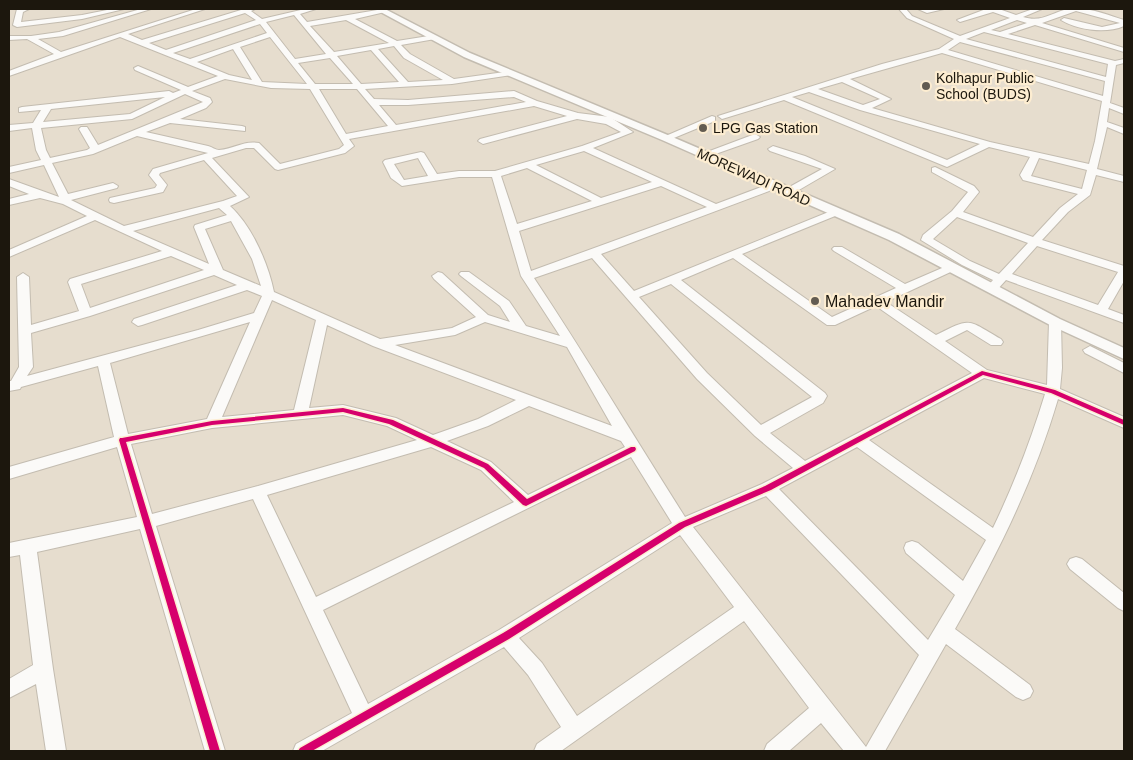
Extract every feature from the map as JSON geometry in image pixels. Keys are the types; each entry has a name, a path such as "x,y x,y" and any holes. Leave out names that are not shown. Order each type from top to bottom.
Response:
{"main road":[{"name":"MOREWADI ROAD","path":"381,10 467,55 565,96 606,119 666,138 894,237 953,267 999,281 1055,322 1124,354"}],"street":[{"path":"20,37 17,26 20,10 26,9"},
{"path":"80,9 83,28"},
{"path":"17,26 47,18 82,17 121,9"},
{"path":"9,38 31,38 60,34 134,11 148,9"},
{"path":"9,74 86,45 198,9"},
{"path":"114,200 159,190 162,185 154,175 156,171 254,144 276,166 342,151 348,146 314,88 261,21 248,9 141,43"},
{"path":"164,52 261,21 313,9"},
{"path":"902,9 912,19 959,39 1109,80"},
{"path":"921,9 927,11 937,9"},
{"path":"954,16 970,11 993,9 1060,38 1108,53 1121,61"},
{"path":"989,48 1012,37 1028,16 1039,9"},
{"path":"307,24 381,10"},
{"path":"1121,61 1012,37 960,19 978,11 995,19 1045,26 1123,48"},
{"path":"1079,12 1097,29 1121,21"},
{"path":"1045,26 1079,12 1121,21"},
{"path":"1000,32 1022,23 1079,12 1121,21"},
{"path":"296,13 333,54 394,128"},
{"path":"1022,23 1028,16"},
{"path":"350,17 348,18 350,20 395,43 407,56 452,82"},
{"path":"973,25 995,19"},
{"path":"666,138 717,118 885,66 942,51 959,39 1003,22 1022,23 1050,41 1070,50 1104,38"},
{"path":"1042,44 1070,33 1081,31 1104,38 1123,48"},
{"path":"120,34 225,76 258,84 314,88 359,87 452,82 511,73"},
{"path":"188,62 271,34"},
{"path":"292,62 432,37"},
{"path":"31,38 61,55"},
{"path":"9,79 69,58 80,53 86,45"},
{"path":"235,46 258,84"},
{"path":"372,47 405,84"},
{"path":"1096,57 1123,48"},
{"path":"942,51 1107,102 1124,111"},
{"path":"999,281 1064,210 1086,192 1093,170 1103,123 1109,80 1121,61"},
{"path":"9,68 29,63 37,64"},
{"path":"9,170 96,150 208,102 138,68"},
{"path":"9,128 132,116 184,91 225,76"},
{"path":"843,80 886,99 864,108"},
{"path":"812,90 864,108 988,144 1124,179"},
{"path":"22,110 184,91"},
{"path":"373,102 436,101 514,94 538,105 577,116 606,119 628,132 584,148 496,174 459,174 434,178"},
{"path":"784,97 947,164"},
{"path":"343,137 538,105"},
{"path":"48,107 36,126 41,150 66,200"},
{"path":"132,116 132,135"},
{"path":"483,141 577,116"},
{"path":"169,120 242,129"},
{"path":"1103,123 1124,131"},
{"path":"84,130 96,150"},
{"path":"132,135 208,149 218,154"},
{"path":"704,155 755,137"},
{"path":"988,144 932,171 973,190 956,213 927,237 927,240 999,281 1100,310 1124,320"},
{"path":"584,148 717,208"},
{"path":"773,149 802,158 830,170 788,192"},
{"path":"1036,155 1025,176 1086,192"},
{"path":"123,230 217,204 223,205 244,196 207,158"},
{"path":"526,164 600,202"},
{"path":"496,174 527,276 572,344 630,443 682,524 822,709 857,751"},
{"path":"9,182 40,195 66,200 93,217 246,286 323,317 378,343 528,400 630,443"},
{"path":"513,229 661,183"},
{"path":"66,200 113,186"},
{"path":"527,276 773,186"},
{"path":"9,202 40,195"},
{"path":"212,424 268,295 255,252 233,217 223,205"},
{"path":"631,296 836,212"},
{"path":"956,213 1124,271 1100,310"},
{"path":"9,254 93,217"},
{"path":"216,272 199,229 201,225 233,217"},
{"path":"838,250 905,290"},
{"path":"86,314 74,282 171,252"},
{"path":"594,253 702,376 760,432 802,468"},
{"path":"734,254 831,322 953,267"},
{"path":"24,331 86,314 216,272"},
{"path":"464,274 505,304 522,330"},
{"path":"438,276 484,318 572,344"},
{"path":"11,388 26,367 23,277"},
{"path":"672,279 820,396 818,400 760,432"},
{"path":"138,322 246,286"},
{"path":"877,301 982,372 1053,392 1124,424"},
{"path":"11,388 260,315"},
{"path":"300,415 323,317"},
{"path":"378,343 455,331 484,318"},
{"path":"874,751 945,632 995,538 1035,455 1053,392 1055,322"},
{"path":"935,341 967,325 996,342"},
{"path":"1090,350 1124,369"},
{"path":"102,360 122,440 216,751"},
{"path":"303,751 506,636 682,524 768,488 982,372"},
{"path":"9,550 146,521 257,492 432,441 500,417 528,400"},
{"path":"9,473 122,440 212,424 343,410 391,422 486,466 526,503"},
{"path":"858,440 995,538"},
{"path":"312,607 526,503 630,443"},
{"path":"768,488 931,655"},
{"path":"257,492 364,716"},
{"path":"28,547 42,669 56,751"},
{"path":"912,548 965,593"},
{"path":"1076,564 1124,603"},
{"path":"544,751 746,609"},
{"path":"945,632 1023,691"},
{"path":"506,636 535,669 575,730"},
{"path":"9,689 42,669"},
{"path":"774,751 822,709"}],"cycle path":[{"path":"303,751 506,636 682,525 768,488 982,373 1053,391 1124,423"},
{"path":"215,751 122,440 212,423 343,410 391,422 486,466 526,503 633,449"}],"place":[{"name":"Kolhapur Public School (BUDS)","path":"926,86"},
{"name":"LPG Gas Station","path":"703,128"},
{"name":"Mahadev Mandir","path":"815,301"}]}
